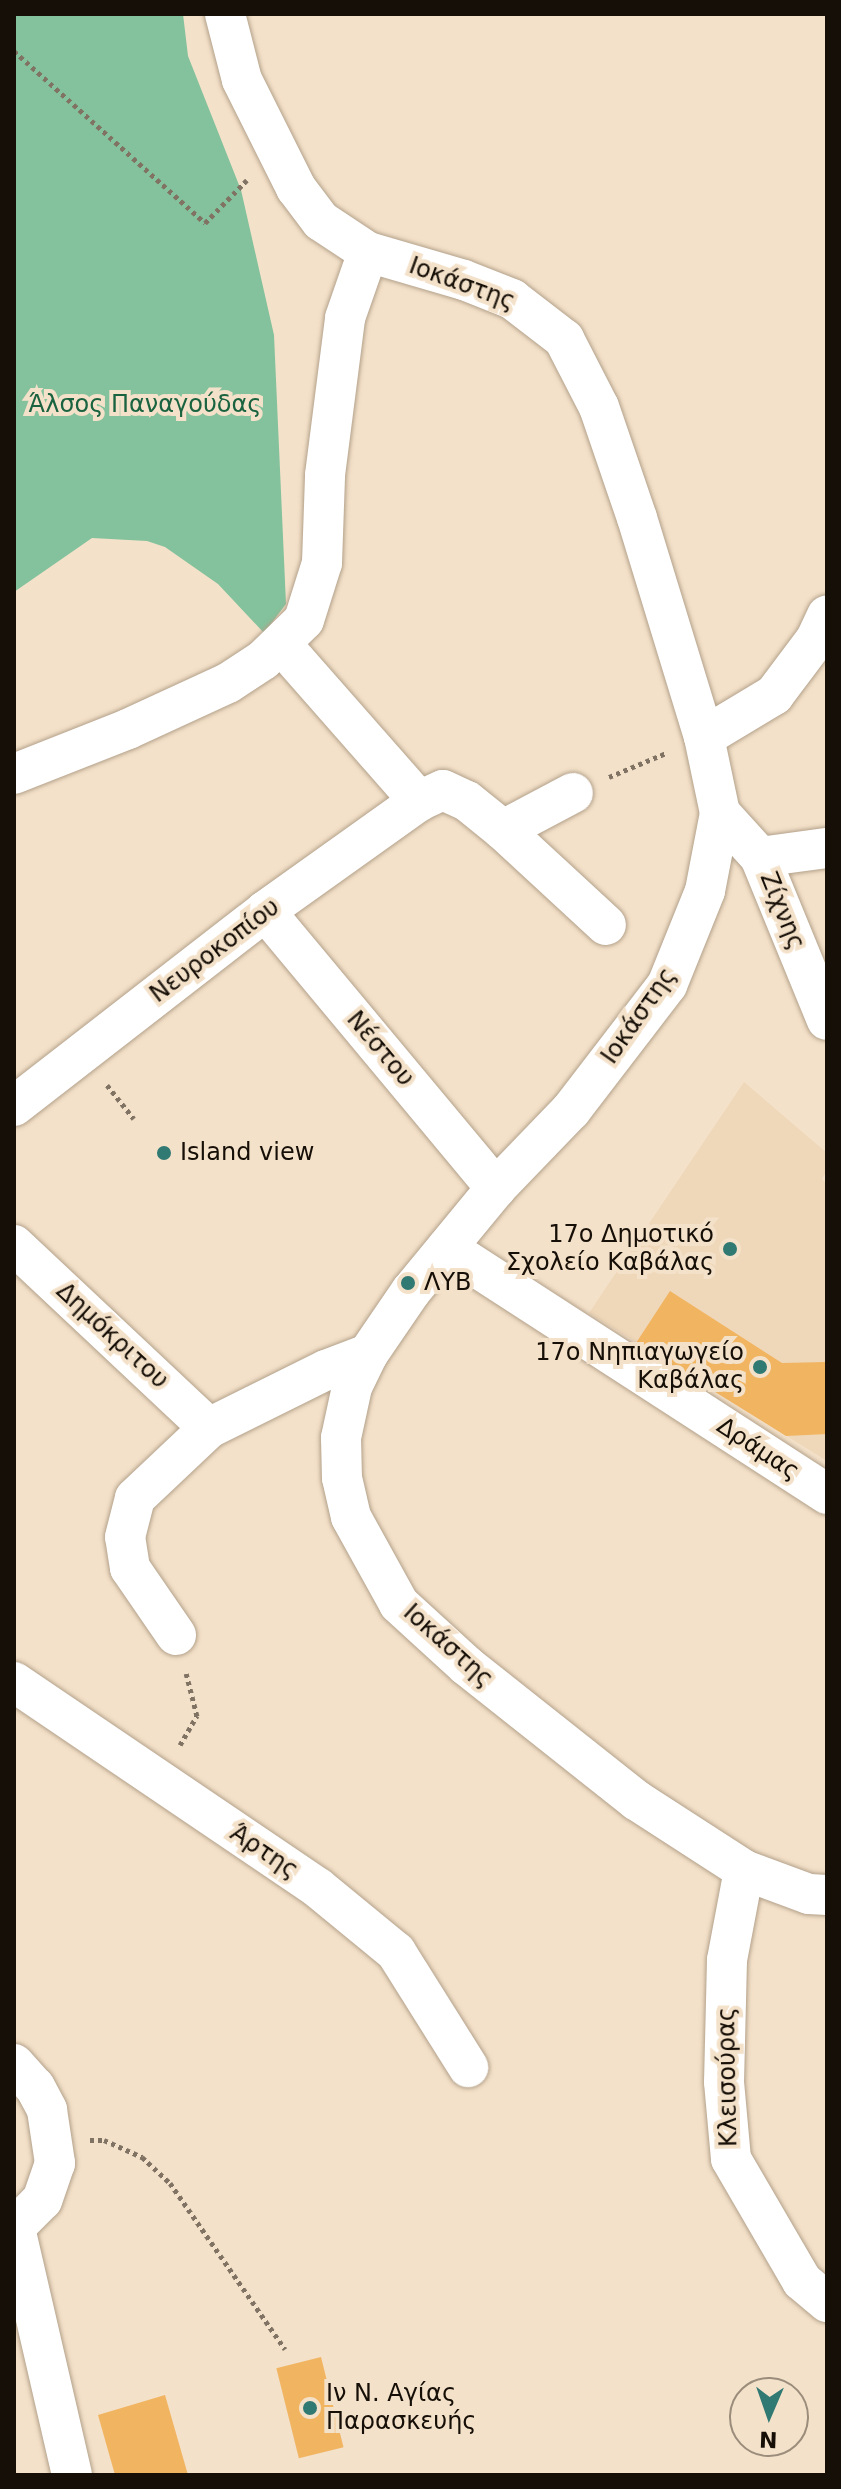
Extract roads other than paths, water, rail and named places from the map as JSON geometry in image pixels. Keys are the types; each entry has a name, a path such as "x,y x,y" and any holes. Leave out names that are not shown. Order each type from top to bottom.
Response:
{"street":[{"name":"Ιοκάστης","path":"225,14 242,80 275,151 296,188 321,221 368,252 464,280 512,299 564,339 599,407 704,737 720,813 705,891 667,985 571,1110 496,1188 411,1291 368,1354 352,1387 341,1438 342,1478 351,1517 399,1604 467,1666 636,1800 744,1870 809,1894 827,1895"},
{"path":"14,774 128,729 228,683 282,645 304,620 316,593 322,563 325,475 345,318 368,252"},
{"path":"704,737 774,695 816,639 827,615"},
{"path":"282,645 419,801 443,790 467,801 606,925"},
{"path":"503,830 573,793"},
{"name":"Νευροκοπίου","path":"14,1106 265,911 419,801"},
{"name":"Ζίχνης","path":"720,813 760,857 827,1020"},
{"path":"760,857 827,848"},
{"name":"Νέστου","path":"265,911 496,1188"},
{"name":"Δημόκριτου","path":"14,1245 209,1428"},
{"name":"Δράμας","path":"447,1248 827,1494"},
{"path":"176,1635 130,1568 125,1537 135,1498 209,1428 326,1370 368,1354"},
{"name":"Άρτης","path":"14,1682 318,1888 396,1952 468,2067"},
{"name":"Κλεισούρας","path":"744,1870 727,1960 724,2082 731,2159 802,2281 827,2302"},
{"path":"14,2064 35,2087 47,2110 55,2163 42,2200 14,2228 14,2276"},
{"path":"14,2228 72,2475"}],"place":[{"name":"Island view","path":"164,1153"},
{"name":"17ο Δημοτικό Σχολείο Καβάλας","path":"730,1249"},
{"name":"ΛΥΒ","path":"408,1283"},
{"name":"17ο Νηπιαγωγείο Καβάλας","path":"760,1367"},
{"name":"Ιν Ν. Αγίας Παρασκευής","path":"310,2408"}],"park label":[{"name":"Άλσος Παναγούδας","path":"145,405"}]}
